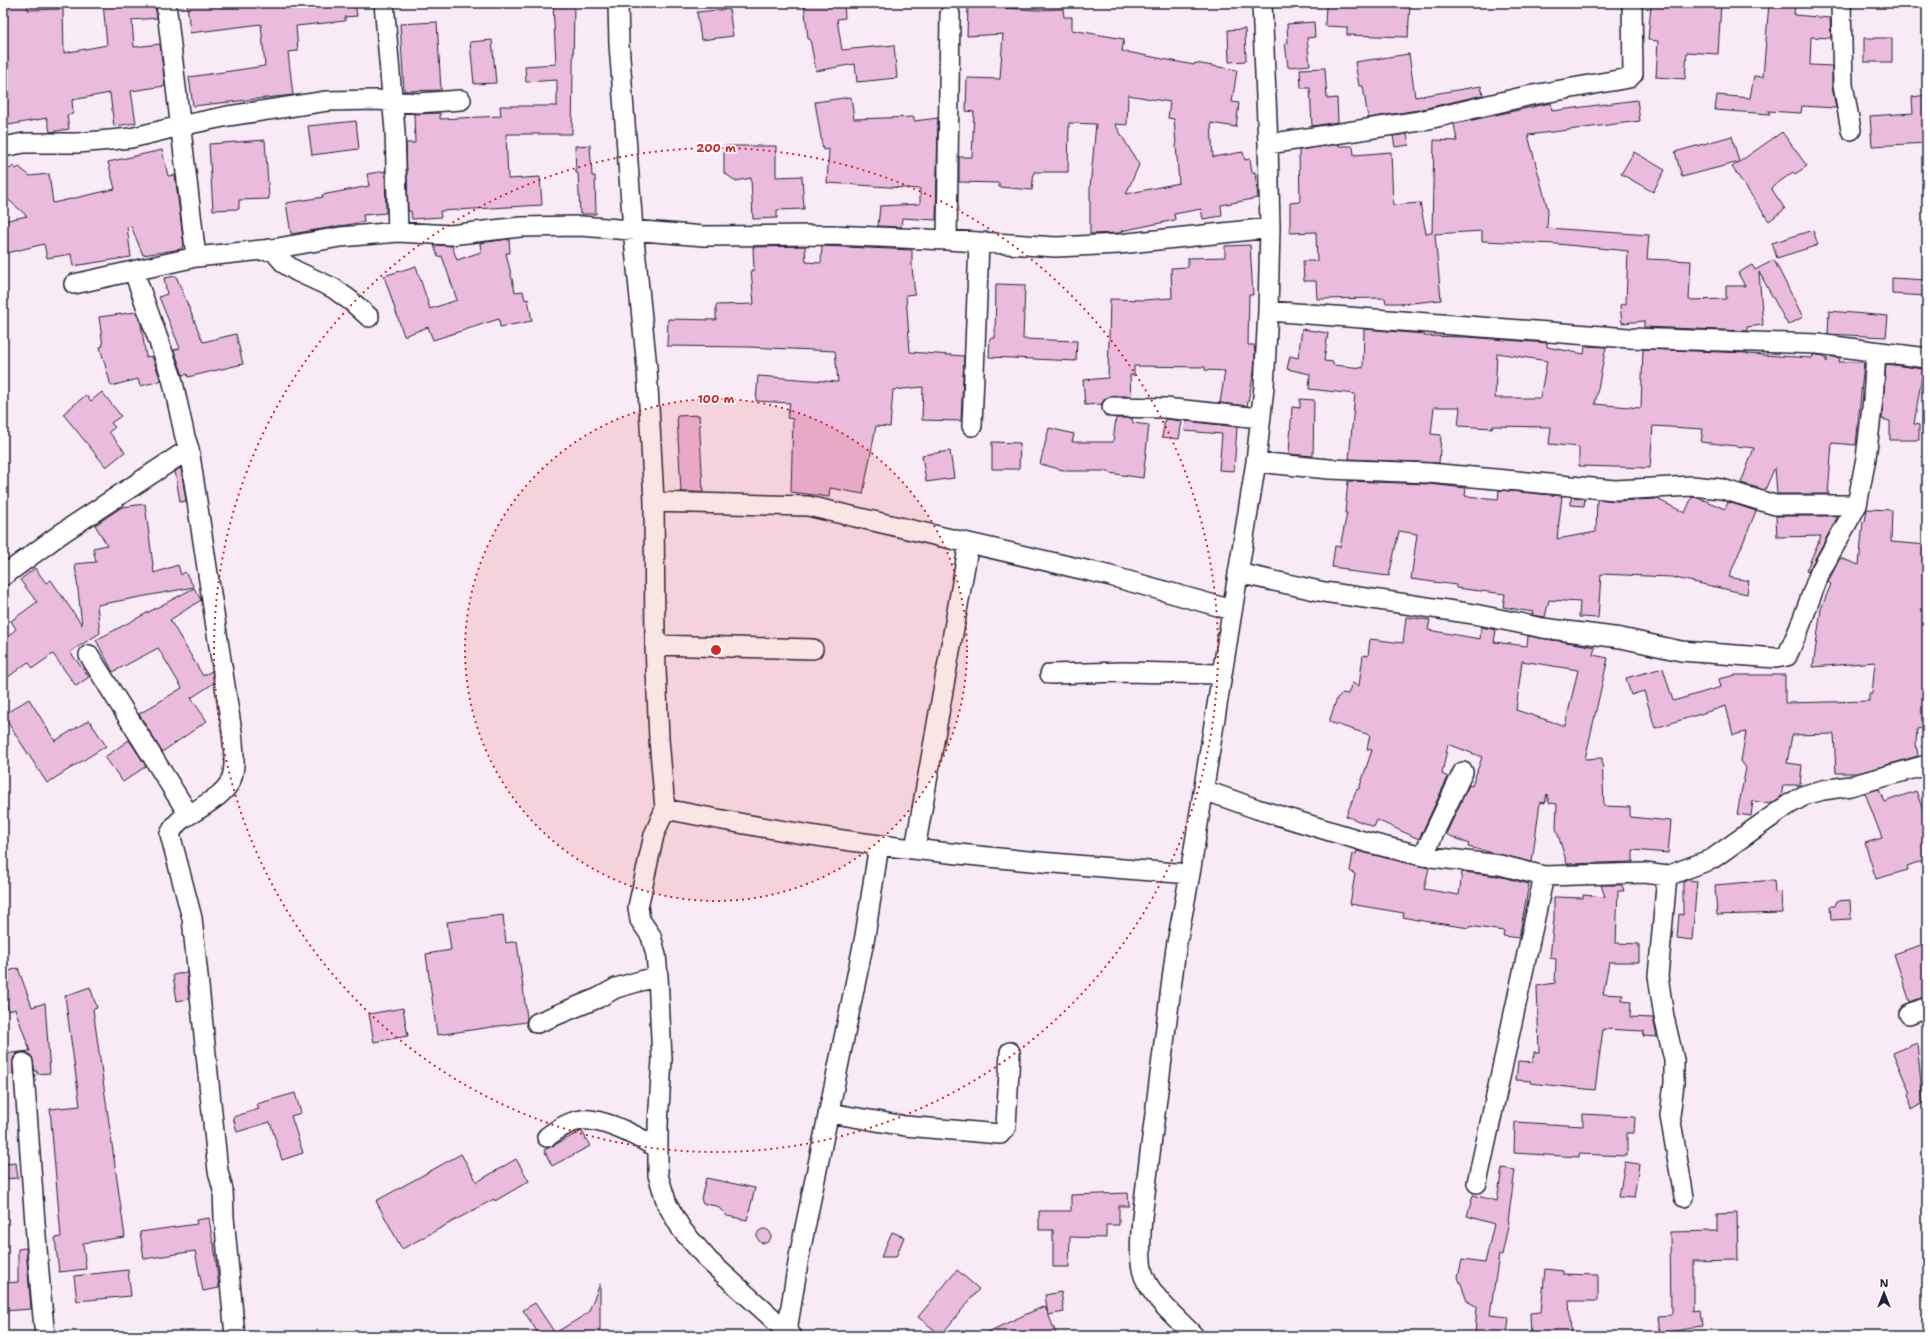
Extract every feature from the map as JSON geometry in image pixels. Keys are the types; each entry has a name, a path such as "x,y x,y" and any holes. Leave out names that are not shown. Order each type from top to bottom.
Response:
{"street":[{"path":"166,3 196,257"},
{"path":"384,3 395,131 398,232"},
{"path":"618,3 633,229 647,368 654,502 655,645 659,739 665,809 654,835 638,907 640,920 651,936 656,955 658,976 662,1059 658,1175 667,1204 682,1230 709,1261 790,1334"},
{"path":"1194,1336 1158,1298 1144,1275 1140,1246 1142,1217 1176,948 1204,790 1221,674 1256,462 1268,311 1270,228 1262,3"},
{"path":"1268,144 1420,121 1527,96 1629,78 1633,74 1632,3"},
{"path":"1841,3 1843,85 1851,130"},
{"path":"947,240 950,14"},
{"path":"3,147 24,142 78,142 131,138 228,116 327,102 376,100 418,103 461,100"},
{"path":"74,284 134,272 196,257 272,249 340,237 398,232 450,235 520,226 581,226 633,229 704,236 831,235 1056,247 1118,244 1270,228"},
{"path":"972,426 979,242"},
{"path":"272,249 285,264 296,271 333,288 369,317"},
{"path":"134,272 172,378 189,449 232,732 235,764 230,784 216,798 176,822 170,834 192,918 218,1171 223,1190 224,1217 235,1336"},
{"path":"1268,311 1629,338 1818,344 1927,358"},
{"path":"1238,574 1324,592 1474,614 1543,628 1621,638 1681,651 1776,658 1787,656 1800,629 1820,572 1856,505 1866,458 1874,399 1876,352"},
{"path":"1112,407 1165,408 1260,418"},
{"path":"3,576 62,533 189,449"},
{"path":"1256,462 1328,470 1429,473 1615,490 1692,486 1722,489 1775,505 1856,505"},
{"path":"654,502 808,506 1107,575 1232,610"},
{"path":"915,849 969,543"},
{"path":"655,645 813,649"},
{"path":"89,655 189,815"},
{"path":"1050,674 1124,672 1221,674"},
{"path":"1204,790 1257,810 1366,842 1423,856 1500,865 1544,876 1645,873 1667,876 1712,859 1783,808 1805,795 1823,790 1850,786 1927,765"},
{"path":"1423,856 1463,772"},
{"path":"665,809 775,830 879,845 1043,863 1190,874"},
{"path":"790,1334 799,1257 830,1113 865,936 879,845"},
{"path":"1477,1183 1544,876"},
{"path":"1667,876 1658,976 1664,1018 1674,1060 1674,1083 1670,1116 1684,1197"},
{"path":"537,1023 598,998 616,988 658,976"},
{"path":"1908,1014 1927,1007"},
{"path":"830,1113 905,1126 1000,1134 1006,1127 1010,1052"},
{"path":"23,1063 36,1252 45,1336"},
{"path":"547,1137 559,1128 576,1122 589,1120 636,1136 658,1148"}],"building":[{"path":"3,3 28,3 28,10 63,9 64,53 107,45 103,3 155,3 157,18 132,20 134,47 160,44 165,86 131,91 136,123 114,126 110,93 72,100 73,114 67,115 69,129 50,132 47,118 3,126"},
{"path":"187,3 355,3 357,16 345,17 345,21 296,26 298,51 288,52 293,95 193,106 189,77 265,66 261,24 190,33"},
{"path":"553,3 574,3 572,134 506,134 508,179 540,177 542,205 440,211 441,217 412,219 411,211 408,211 406,143 415,143 414,114 440,113 440,119 501,116 500,106 557,106 557,80 526,82 525,66 556,64"},
{"path":"804,3 844,3 845,18 837,19 842,50 894,45 897,78 857,82 855,64 816,71 810,39 808,39"},
{"path":"1326,3 1410,3 1408,37 1347,35 1347,27 1325,26"},
{"path":"1699,3 1721,3 1718,54 1687,52 1685,79 1656,77 1658,41 1648,40 1651,4 1699,8"},
{"path":"1769,3 1795,4 1794,15 1830,18 1831,38 1811,37 1810,65 1832,66 1832,87 1836,108 1802,106 1801,113 1768,111 1770,114 1715,110 1717,95 1750,98 1754,76 1763,77"},
{"path":"968,6 1037,10 1063,9 1064,17 1072,17 1072,30 1124,39 1122,51 1194,65 1195,63 1237,70 1232,102 1239,103 1236,127 1211,123 1213,157 1243,152 1245,160 1250,159 1252,172 1255,172 1258,198 1221,205 1222,216 1203,219 1201,209 1174,214 1175,220 1121,231 1121,233 1090,234 1090,188 1096,124 1069,123 1068,172 1034,172 1032,190 999,187 999,183 959,182 959,157 972,157 974,112 966,111 967,78 1000,79 1003,34 967,36","holes":["1128,95 1170,102 1168,118 1174,119 1179,183 1126,194 1139,165 1115,124 1127,125"]},
{"path":"729,9 733,36 701,40 697,12"},
{"path":"437,22 441,90 404,91 400,24"},
{"path":"1314,22 1315,37 1307,38 1310,65 1288,67 1285,43 1288,43 1287,24"},
{"path":"1245,29 1246,61 1229,62 1228,30"},
{"path":"1864,38 1892,38 1892,62 1864,62"},
{"path":"492,40 496,83 474,84 470,42"},
{"path":"1409,54 1415,97 1481,86 1483,95 1418,110 1368,118 1363,86 1359,86 1355,62"},
{"path":"1325,68 1327,99 1337,98 1338,122 1312,126 1310,88 1301,88 1300,69"},
{"path":"1927,95 1927,143 1872,146 1870,116 1913,113 1912,97"},
{"path":"851,97 854,119 914,117 914,121 938,118 936,220 902,218 901,227 878,226 880,206 920,204 920,189 827,183 829,149 823,150 815,102"},
{"path":"1637,100 1640,121 1528,135 1548,210 1547,228 1649,235 1647,259 1691,261 1689,300 1726,299 1726,286 1745,286 1738,273 1752,265 1755,270 1774,260 1803,317 1788,325 1759,272 1763,325 1747,327 1747,331 1644,327 1644,321 1622,323 1620,305 1626,304 1628,251 1557,244 1482,241 1482,231 1435,234 1441,300 1402,304 1386,303 1385,298 1317,299 1316,281 1304,281 1303,261 1317,261 1316,232 1290,233 1290,203 1300,202 1299,150 1339,144 1339,146 1353,146 1354,155 1391,152 1393,205 1420,203 1426,233 1432,233 1434,140 1457,141 1454,124 1551,103 1552,111"},
{"path":"356,121 359,149 312,155 308,126"},
{"path":"1782,132 1807,166 1795,174 1793,172 1771,188 1785,209 1769,221 1732,167"},
{"path":"1407,134 1409,145 1395,147 1393,136"},
{"path":"1732,136 1739,162 1682,177 1675,152"},
{"path":"265,140 269,199 239,200 239,209 213,210 209,144"},
{"path":"590,145 592,176 595,176 596,214 580,214 575,146"},
{"path":"724,146 776,146 776,177 802,176 804,209 777,210 777,218 753,219 751,178 736,181 724,173"},
{"path":"162,150 168,176 175,175 184,246 182,246 182,249 143,255 131,226 127,227 131,257 73,266 71,254 47,258 44,244 3,254 3,221 27,216 3,195 3,162 10,169 13,166 16,169 19,167 30,176 49,174 53,203 115,189 108,162"},
{"path":"1634,152 1665,170 1653,192 1621,174"},
{"path":"385,171 386,213 363,215 364,222 291,234 286,203 323,197 322,195 369,186 367,174"},
{"path":"1813,230 1818,245 1777,258 1772,243"},
{"path":"509,239 510,253 506,253 515,292 523,291 525,300 528,299 532,321 500,327 499,319 433,340 428,327 404,336 384,276 416,266 430,309 457,300 442,256 438,257 434,245 452,246 457,260 481,252 480,243"},
{"path":"1250,245 1253,295 1249,295 1248,345 1254,345 1255,353 1254,372 1247,406 1220,403 1225,371 1205,370 1205,367 1134,366 1134,375 1130,375 1131,396 1112,396 1106,398 1102,404 1085,405 1083,380 1108,378 1110,299 1144,300 1172,298 1171,268 1188,267 1188,258 1225,257 1225,246"},
{"path":"805,246 806,262 821,263 822,246 912,250 912,268 915,294 906,295 910,352 964,356 961,421 922,420 923,387 893,390 890,427 876,426 863,494 830,488 829,497 791,492 793,419 787,418 790,403 756,401 758,376 838,382 835,351 748,347 667,346 668,319 716,320 716,305 754,304 751,270 754,270 753,247"},
{"path":"176,276 203,342 236,334 243,364 188,377 187,374 183,375 174,350 180,348 159,297 167,294 164,278"},
{"path":"1892,278 1927,280 1927,296 1892,294"},
{"path":"996,284 1025,285 1023,339 1077,341 1076,361 989,357 990,338 995,338"},
{"path":"1829,311 1888,316 1886,337 1828,334"},
{"path":"136,312 141,324 146,357 152,356 161,381 140,386 138,379 111,386 100,347 103,346 99,317"},
{"path":"1302,329 1328,333 1324,361 1333,362 1333,365 1363,368 1364,329 1424,334 1424,336 1466,337 1547,343 1547,347 1584,354 1585,346 1606,347 1595,404 1641,408 1643,349 1747,353 1812,358 1813,355 1817,355 1824,356 1827,362 1827,356 1840,358 1839,362 1864,362 1856,445 1832,443 1828,494 1777,494 1775,467 1765,490 1741,483 1754,448 1701,442 1703,429 1653,426 1650,468 1579,466 1579,447 1549,444 1551,427 1492,426 1492,428 1458,426 1460,407 1434,407 1431,434 1441,435 1439,463 1349,459 1355,394 1309,389 1310,374 1287,369 1290,356 1298,358","holes":["1497,353 1547,361 1540,398 1495,398"]},
{"path":"1886,364 1923,369 1914,424 1919,425 1919,440 1890,440 1890,421 1882,419"},
{"path":"102,392 121,416 111,423 115,427 109,432 125,452 106,467 63,414 86,395 91,401"},
{"path":"1300,399 1314,400 1313,456 1289,454 1292,407 1300,408"},
{"path":"699,415 703,492 681,492 677,416"},
{"path":"1116,418 1132,418 1133,423 1149,425 1143,478 1109,473 1109,471 1067,471 1040,464 1049,428 1074,434 1072,442 1113,442"},
{"path":"1165,419 1182,421 1179,439 1162,437"},
{"path":"1186,421 1237,427 1234,471 1219,470 1222,434 1185,431"},
{"path":"992,442 1020,443 1019,469 992,469"},
{"path":"950,451 954,478 926,482 922,455"},
{"path":"181,468 186,501 180,502 175,471"},
{"path":"1348,481 1428,484 1466,488 1465,496 1498,499 1499,490 1562,496 1557,539 1596,532 1597,499 1616,501 1657,499 1685,513 1692,497 1699,498 1725,509 1728,502 1756,511 1729,577 1749,581 1747,594 1671,577 1601,574 1598,618 1579,617 1580,602 1549,600 1545,617 1532,615 1533,612 1503,607 1505,594 1456,588 1456,585 1411,579 1417,534 1399,531 1389,576 1347,571 1347,569 1332,567 1335,546 1340,547 1347,513 1345,513"},
{"path":"1571,497 1585,498 1584,506 1571,505"},
{"path":"145,504 154,573 178,565 181,575 185,572 194,587 97,605 100,633 70,652 89,677 76,686 53,654 33,668 28,662 3,681 3,641 16,629 11,621 37,602 20,580 35,568 46,583 51,580 82,625 75,564 96,562 93,548 107,545 95,525 122,507"},
{"path":"1867,509 1892,510 1891,542 1927,545 1927,727 1917,729 1916,743 1918,756 1858,773 1836,773 1834,734 1792,735 1787,763 1802,765 1800,785 1783,785 1781,797 1770,804 1753,801 1751,816 1737,814 1746,768 1741,761 1746,732 1733,735 1726,706 1655,728 1644,691 1631,695 1626,678 1663,668 1673,701 1721,687 1719,679 1736,675 1785,675 1785,703 1869,701 1869,694 1872,694 1875,662 1813,667 1821,609 1831,584 1828,582 1840,558 1859,565 1863,521 1865,522"},
{"path":"1776,516 1838,516 1808,572 1806,571 1821,536 1777,537"},
{"path":"194,588 201,600 170,620 203,676 212,671 214,683 191,698 207,721 162,752 139,714 182,688 158,648 113,672 96,640"},
{"path":"1406,617 1430,620 1428,630 1480,639 1481,627 1496,630 1494,642 1527,646 1528,636 1595,647 1593,655 1608,658 1585,759 1602,758 1604,806 1630,807 1630,817 1671,821 1668,853 1633,850 1633,862 1567,864 1556,828 1557,804 1549,803 1547,794 1545,803 1540,802 1532,862 1468,847 1469,844 1446,834 1469,785 1472,786 1482,757 1448,744 1442,774 1448,777 1419,839 1377,820 1374,827 1346,816 1357,789 1359,789 1372,750 1367,749 1370,735 1329,722 1337,698 1343,693 1348,694 1352,683 1359,686 1363,655 1368,656 1370,639 1403,643","holes":["1522,661 1578,670 1565,726 1516,710"]},
{"path":"29,699 55,741 89,720 106,746 47,783 3,715"},
{"path":"129,740 146,766 123,782 105,757"},
{"path":"1879,789 1884,802 1916,791 1927,821 1927,859 1907,866 1908,870 1876,879 1865,843 1882,838 1865,793"},
{"path":"1357,851 1429,868 1424,889 1459,895 1462,872 1498,876 1529,884 1519,938 1503,936 1504,931 1469,926 1469,928 1417,920 1403,917 1404,913 1350,904 1355,874 1350,871 1353,854 1356,854"},
{"path":"1687,880 1697,881 1692,940 1677,938 1679,914 1683,915 1683,882"},
{"path":"1774,880 1775,893 1781,892 1782,913 1717,915 1715,885"},
{"path":"1601,885 1622,885 1624,891 1618,891 1616,943 1639,944 1639,962 1609,962 1603,994 1623,995 1622,1001 1631,1002 1630,1017 1653,1018 1657,1037 1643,1036 1644,1031 1603,1029 1595,1090 1530,1083 1531,1081 1516,1080 1518,1061 1533,1062 1534,1052 1539,1052 1537,986 1555,983 1556,959 1550,958 1554,919 1554,897 1583,898 1583,895 1605,897"},
{"path":"1850,900 1851,919 1831,920 1830,906 1835,906 1837,901"},
{"path":"503,915 506,943 517,941 527,1018 526,1022 437,1035 426,954 451,950 447,922"},
{"path":"1927,943 1927,996 1910,1002 1894,954"},
{"path":"18,968 32,1007 45,1003 50,1073 37,1074 32,1057 28,1053 22,1052 16,1054 13,1059 13,1074 3,1075 3,1054 30,1051 15,1009 9,1011 3,996 3,973"},
{"path":"187,972 189,999 177,1001 173,975"},
{"path":"90,987 97,1008 93,1009 125,1237 83,1243 86,1269 59,1272 55,1238 61,1237 50,1109 80,1106 65,996"},
{"path":"403,1008 408,1036 374,1042 369,1014"},
{"path":"1917,1043 1923,1103 1911,1110 1909,1091 1893,1053"},
{"path":"295,1093 301,1113 291,1116 303,1153 282,1160 270,1122 237,1132 233,1117 259,1109 257,1104"},
{"path":"1583,1114 1635,1117 1634,1133 1627,1133 1627,1156 1579,1154 1579,1157 1514,1153 1515,1122 1583,1126"},
{"path":"582,1131 590,1146 552,1166 544,1150"},
{"path":"461,1154 477,1182 516,1159 529,1181 495,1201 494,1199 402,1249 376,1201"},
{"path":"1625,1162 1639,1164 1634,1198 1619,1197"},
{"path":"16,1163 18,1178 3,1179 3,1164"},
{"path":"1502,1168 1515,1170 1509,1221 1502,1255 1499,1255 1490,1315 1509,1317 1507,1336 1475,1336 1477,1307 1467,1301 1458,1277 1462,1260 1485,1263 1494,1224 1467,1216 1473,1195 1497,1201"},
{"path":"706,1178 755,1188 747,1220 727,1216 717,1206 703,1204 701,1199"},
{"path":"1128,1193 1129,1206 1119,1206 1119,1225 1106,1225 1106,1238 1070,1237 1069,1267 1053,1267 1053,1230 1039,1230 1039,1211 1071,1211 1071,1195"},
{"path":"1737,1213 1738,1260 1693,1261 1693,1311 1700,1310 1702,1327 1660,1333 1658,1316 1671,1315 1670,1232 1717,1231 1717,1214"},
{"path":"209,1218 214,1243 219,1288 203,1291 195,1251 144,1259 140,1232 197,1224 196,1220"},
{"path":"764,1229 769,1231 771,1236 769,1241 764,1243 759,1241 757,1236 759,1231"},
{"path":"892,1232 904,1237 896,1257 881,1257"},
{"path":"26,1248 31,1309 3,1311 3,1283 18,1282 18,1249"},
{"path":"1545,1269 1563,1271 1563,1274 1598,1275 1598,1301 1569,1301 1571,1334 1531,1336 1530,1313 1541,1312"},
{"path":"128,1270 131,1296 77,1301 74,1276"},
{"path":"957,1270 979,1289 941,1335 918,1317"},
{"path":"600,1284 600,1336 540,1336 523,1310 535,1303 555,1333 588,1313"},
{"path":"1061,1292 1064,1312 1048,1315 1045,1295"},
{"path":"1045,1306 1057,1336 979,1336 1031,1312"}]}
